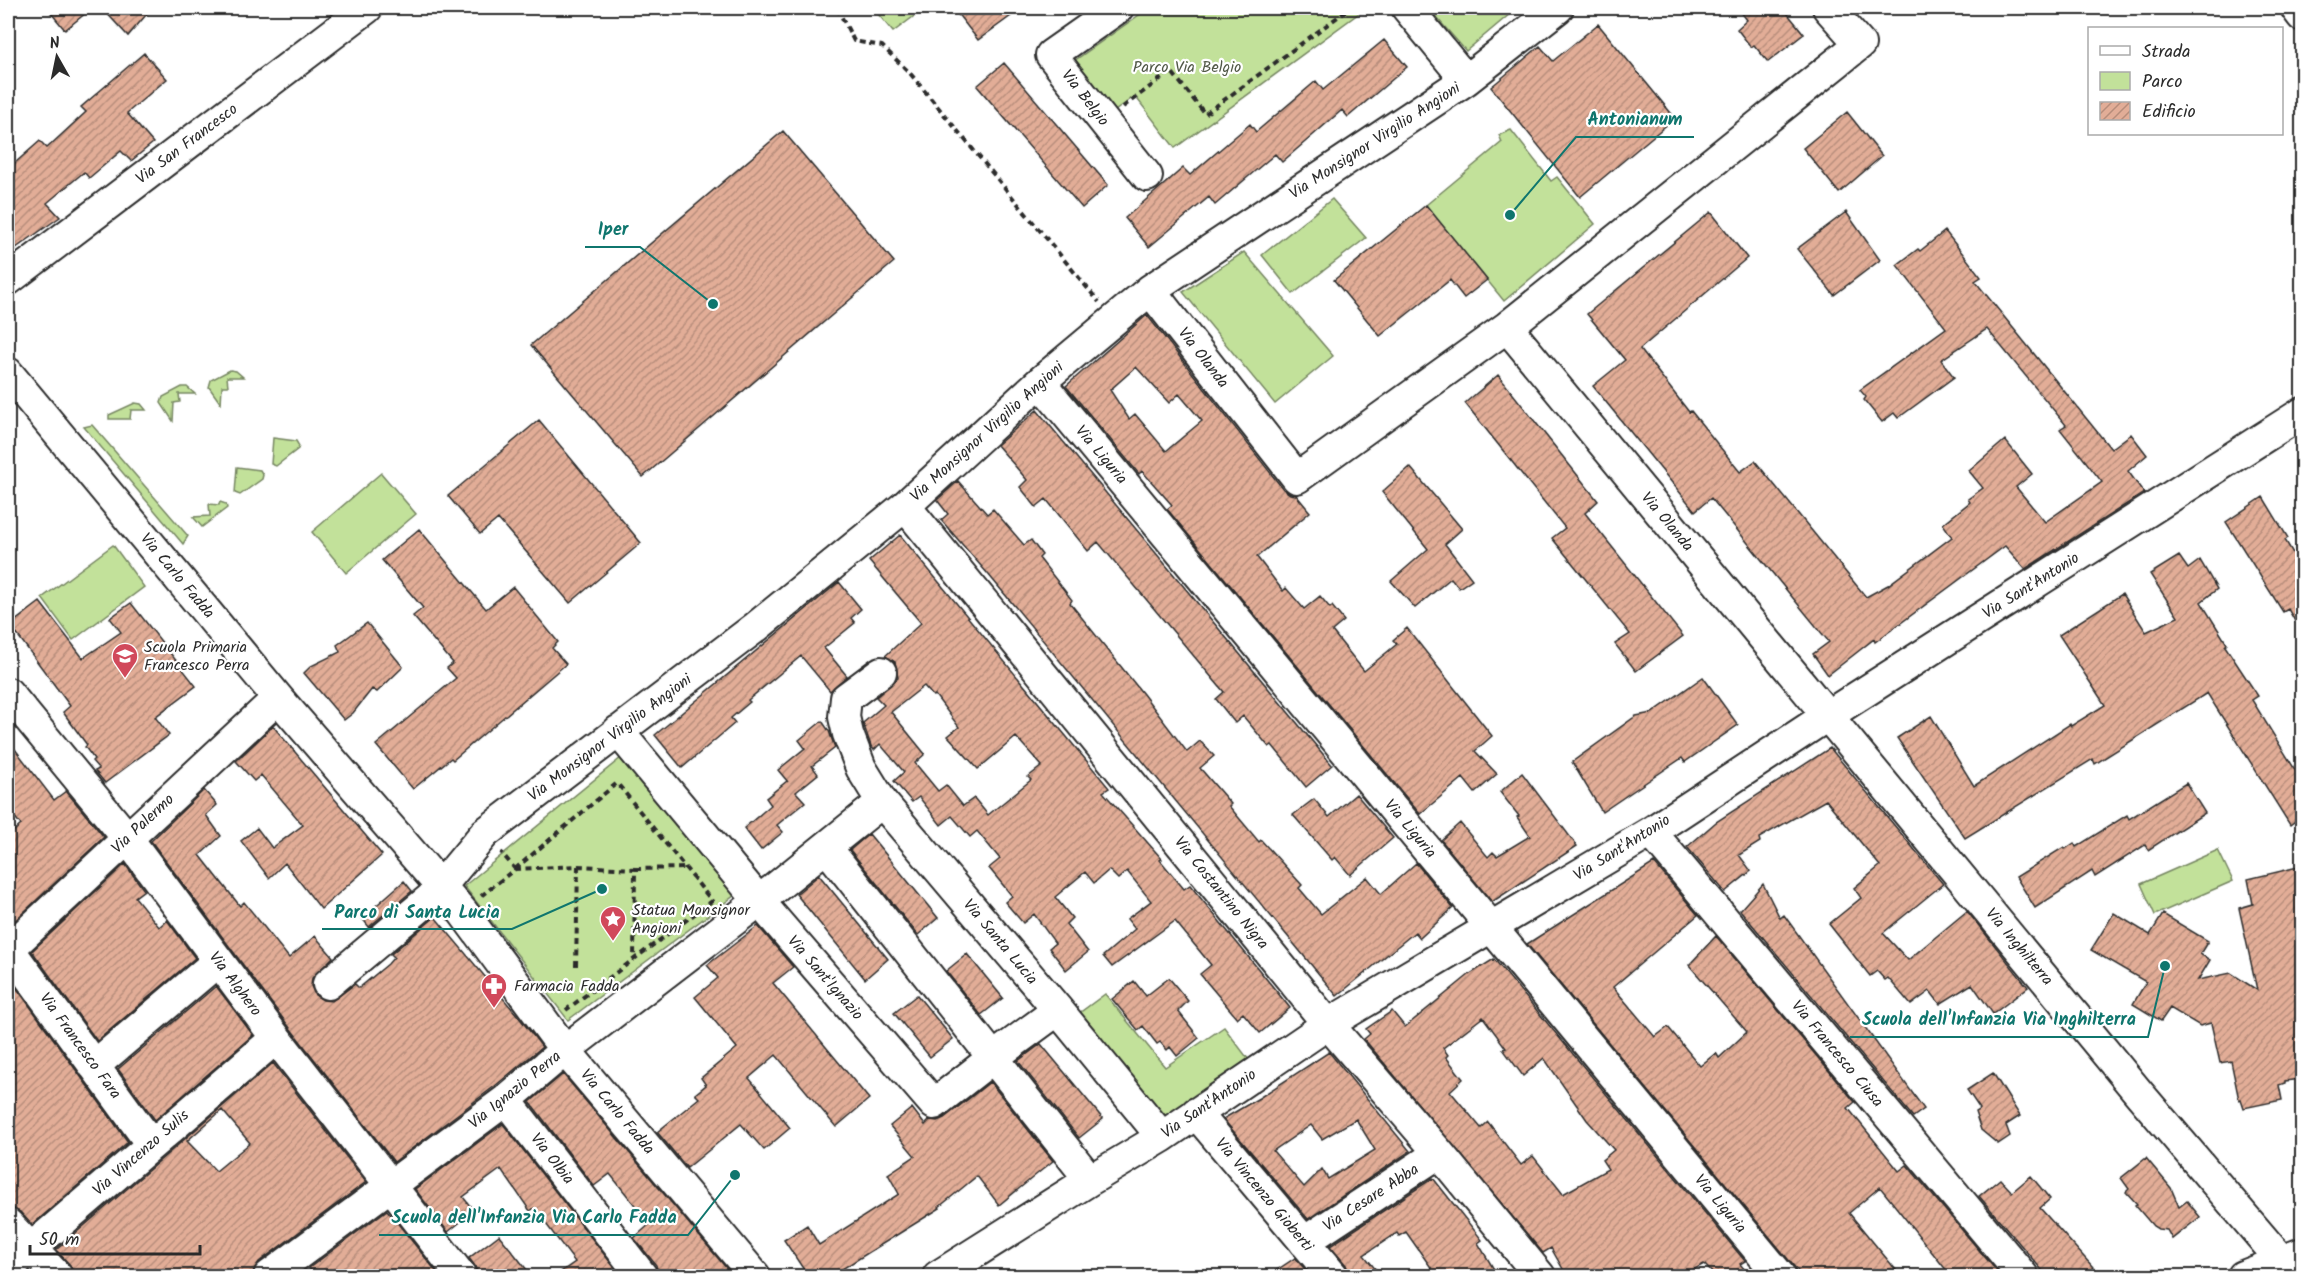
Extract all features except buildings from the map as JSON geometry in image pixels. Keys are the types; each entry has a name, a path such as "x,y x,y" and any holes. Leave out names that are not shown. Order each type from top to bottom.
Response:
{"street":[{"name":"Via San Francesco","path":"8,280 368,8"},
{"name":"Via Belgio","path":"1118,8 1051,56 1147,176"},
{"path":"1407,8 1466,80"},
{"name":"Via Monsignor Virgilio Angioni","path":"441,887 485,833 756,627 906,506 1040,382 1150,290 1466,80 1558,8"},
{"name":"Via Olanda","path":"1150,290 1297,478 1507,327 1860,44 1828,8"},
{"path":"2296,8 2302,16"},
{"name":"Via Olanda","path":"1507,327 1827,716"},
{"name":"Via Carlo Fadda","path":"8,373 278,698 462,912 565,1050 755,1276"},
{"name":"Via Liguria","path":"1040,382 1780,1276"},
{"name":"Via Sant'Antonio","path":"938,1276 1162,1137 1328,1024 1652,832 1827,716 2302,413"},
{"name":"Via Costantino Nigra","path":"906,506 1328,1024 1540,1276"},
{"name":"Via Santa Lucia","path":"881,672 846,698 844,717 861,768 882,802 1162,1137"},
{"name":"Via Alghero","path":"8,693 128,839 276,1038 461,1276"},
{"name":"Via Palermo","path":"8,949 278,698"},
{"name":"Via Inghilterra","path":"1827,716 2131,1084 2272,1266"},
{"name":"Via Sant'Ignazio","path":"618,731 759,902 934,1104 1058,1010"},
{"path":"759,902 882,802"},
{"name":"Via Francesco Ciusa","path":"1652,832 2024,1276"},
{"path":"826,846 1090,1180"},
{"path":"328,984 441,887"},
{"name":"Via Ignazio Perra","path":"269,1276 506,1100 634,996 759,902"},
{"name":"Via Francesco Fara","path":"8,949 151,1144"},
{"path":"94,1066 218,961"},
{"name":"Via Vincenzo Sulis","path":"8,1268 276,1038"},
{"name":"Via Olbia","path":"506,1100 642,1276"},
{"name":"Via Vincenzo Gioberti","path":"1196,1113 1333,1276"},
{"name":"Via Cesare Abba","path":"1304,1242 1439,1154"},
{"path":"8,1224 57,1276"}],"path":[{"path":"837,8 854,41 882,46 909,72 1113,320"},
{"path":"1103,122 1171,71 1205,114 1350,8"},
{"path":"462,912 617,783 712,901 546,1025"},
{"path":"485,833 515,869"},
{"path":"515,869 578,866 635,869 686,868"},
{"path":"576,966 578,866"},
{"path":"634,996 635,869"}],"green space":[{"path":"873,8 925,8 893,32"},
{"name":"Parco Via Belgio","path":"1149,8 1366,8 1175,148 1135,96 1115,111 1074,61"},
{"path":"1428,8 1517,8 1466,51"},
{"path":"1511,130 1551,181 1557,177 1595,224 1504,301 1426,205 1502,142 1499,135"},
{"path":"1332,199 1366,238 1293,294 1262,255"},
{"path":"1244,252 1333,356 1275,404 1183,292"},
{"path":"230,370 236,371 243,377 227,377 228,386 222,386 221,404 209,387 211,380"},
{"path":"182,387 187,387 195,394 179,394 180,402 174,403 173,421 161,403 163,397"},
{"path":"135,403 141,404 146,410 131,410 130,419 109,419 109,415"},
{"path":"92,425 188,536 183,544 84,427"},
{"path":"273,438 296,441 299,446 276,466 271,464"},
{"path":"237,467 260,470 263,475 262,479 240,495 235,493"},
{"path":"381,473 416,514 346,573 312,532"},
{"path":"220,502 226,504 227,508 202,527 193,517 210,516 209,504 219,505"},
{"path":"113,545 144,587 73,640 42,598"},
{"path":"627,753 739,892 568,1020 464,886"},
{"path":"2218,850 2233,881 2155,915 2141,884"},
{"path":"1105,994 1165,1067 1224,1027 1249,1060 1163,1119 1078,1014"}],"place":[{"name":"Antonianum","path":"1510,215"},
{"name":"Iper","path":"713,304"},
{"name":"Scuola Primaria Francesco Perra","path":"125,679"},
{"name":"Parco di Santa Lucia","path":"602,889"},
{"name":"Statua Monsignor Angioni","path":"613,942"},
{"name":"Scuola dell'Infanzia Via Inghilterra","path":"2165,966"},
{"name":"Farmacia Fadda","path":"494,1009"},
{"name":"Scuola dell'Infanzia Via Carlo Fadda","path":"735,1175"}]}
